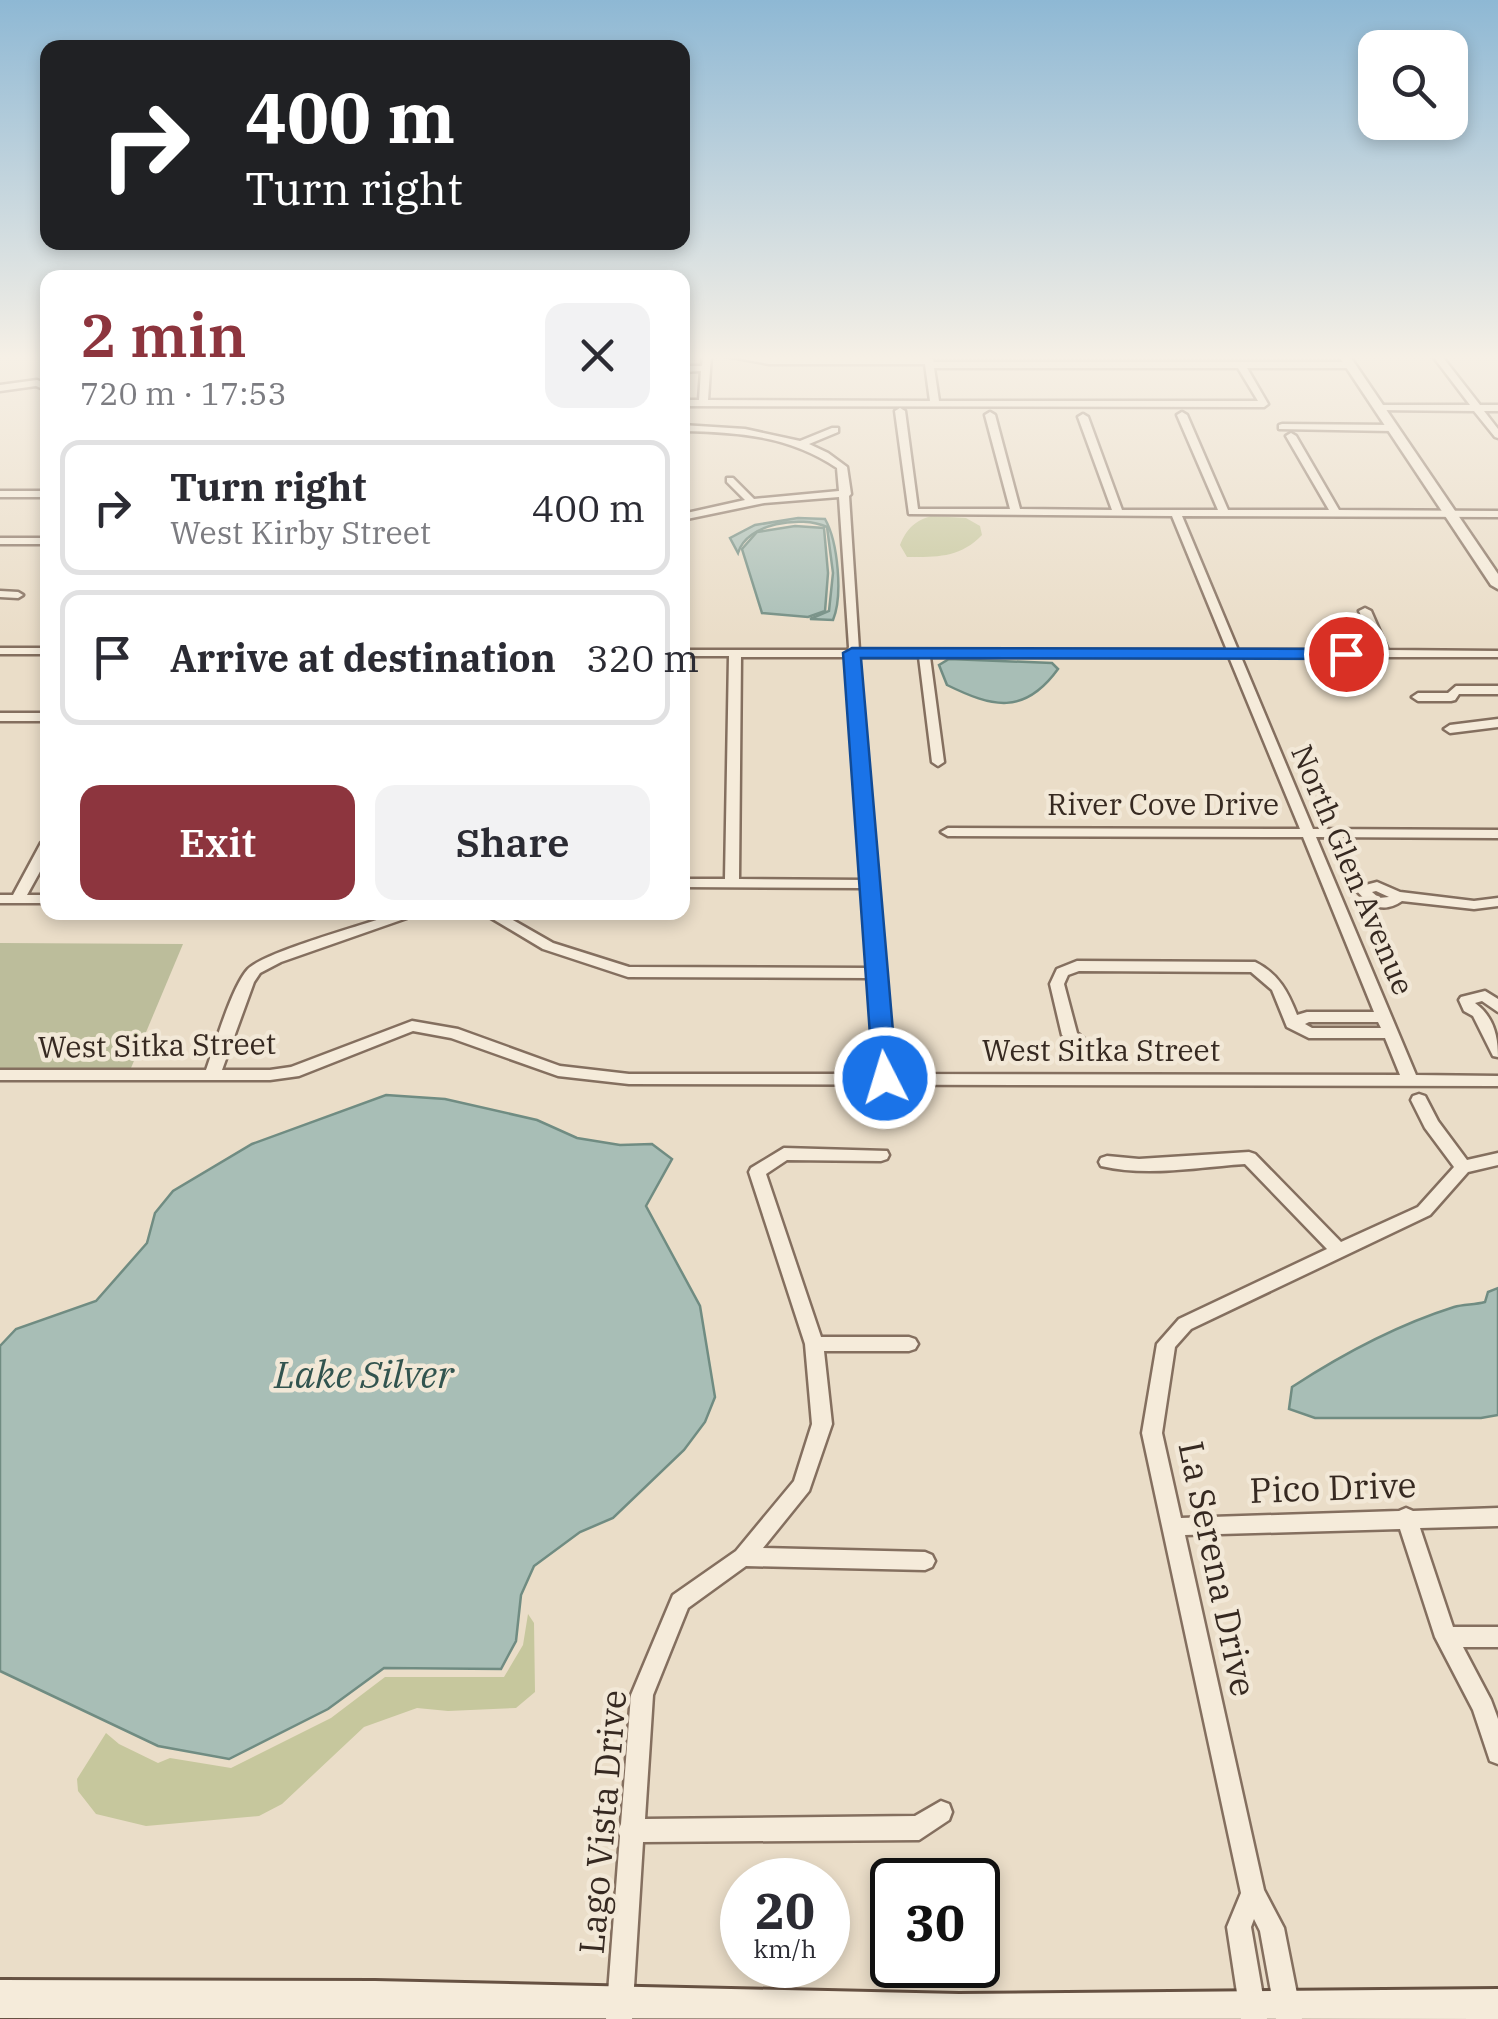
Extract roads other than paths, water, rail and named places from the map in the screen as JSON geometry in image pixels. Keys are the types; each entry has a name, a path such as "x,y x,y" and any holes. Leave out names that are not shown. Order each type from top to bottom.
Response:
{"main road":[{"path":"0,2000 115,2010 876,2015 1498,2008"}],"street":[{"path":"806,449 842,467 846,494 855,647 852,653 885,1078"},
{"path":"905,449 913,512 1498,514"},
{"path":"999,449 1016,512"},
{"path":"1095,449 1118,513"},
{"path":"1197,449 1224,514"},
{"path":"1299,449 1336,514"},
{"path":"1406,449 1498,585"},
{"path":"730,480 750,500"},
{"path":"0,494 40,494"},
{"path":"690,515 750,500 846,494"},
{"name":"North Glen Avenue","path":"1176,514 1410,1080"},
{"path":"0,541 40,541"},
{"path":"0,594 18,594"},
{"path":"1365,611 1384,654"},
{"path":"0,651 40,651"},
{"path":"690,652 1498,654"},
{"path":"732,883 735,652"},
{"path":"924,653 938,762"},
{"path":"1418,697 1452,697 1456,690 1498,690"},
{"path":"0,717 40,718"},
{"path":"1450,729 1498,723"},
{"name":"River Cove Drive","path":"948,832 1498,834"},
{"path":"18,899 40,859"},
{"path":"690,883 870,884"},
{"path":"1397,896 1474,905 1498,902"},
{"path":"0,899 40,899"},
{"path":"212,1075 247,980 255,970 276,959 393,920"},
{"path":"502,920 548,946 628,972 876,973"},
{"path":"1090,1050 1070,1035 1057,984 1062,972 1077,966 1254,966 1279,988 1292,1023 1306,1016 1387,1025"},
{"path":"1496,1003 1493,1014 1478,1014 1498,1052"},
{"name":"West Sitka Street","path":"0,1075 293,1072 412,1026 453,1033 558,1071 593,1076 1498,1081"},
{"path":"1420,1100 1431,1124 1463,1168 1498,1159"},
{"name":"Lago Vista Drive","path":"620,2013 642,1695 680,1602 743,1557 802,1485 822,1424 814,1344 757,1172 784,1154 881,1155"},
{"path":"1107,1162 1249,1158 1338,1250"},
{"name":"La Serena Drive","path":"1271,2013 1272,1928 1252,1894 1152,1433 1166,1344 1185,1324 1424,1211 1463,1168"},
{"path":"814,1344 908,1344"},
{"path":"1406,1517 1446,1637 1482,1707 1498,1753"},
{"name":"Pico Drive","path":"1171,1526 1498,1517"},
{"path":"743,1557 925,1561"},
{"path":"1446,1637 1498,1636"},
{"path":"630,1831 919,1828 942,1812"},
{"name":"La Serena Drive","path":"1252,1894 1239,1927 1271,2013"}],"water":[{"path":"798,518 825,519 829,529 838,584 833,620 810,619 829,611 833,573 827,527 803,522 776,524 752,535 738,553 730,538 755,525"},
{"path":"795,526 824,528 828,573 825,611 808,617 762,613 742,549 757,532"},
{"path":"949,659 1052,663 1058,669 1045,684 1020,701 993,702 947,685 939,665"},
{"name":"Lake Silver","path":"386,1095 445,1099 537,1120 577,1138 620,1145 652,1144 672,1159 646,1206 700,1306 715,1397 705,1422 684,1450 613,1518 580,1532 534,1566 521,1595 516,1641 501,1669 384,1668 328,1709 229,1759 158,1746 0,1671 0,1346 16,1329 96,1301 147,1243 155,1213 173,1191 252,1144"},
{"path":"1498,1288 1498,1415 1315,1418 1289,1409 1292,1387 1330,1364 1412,1323 1454,1307 1485,1302 1488,1292"}]}
